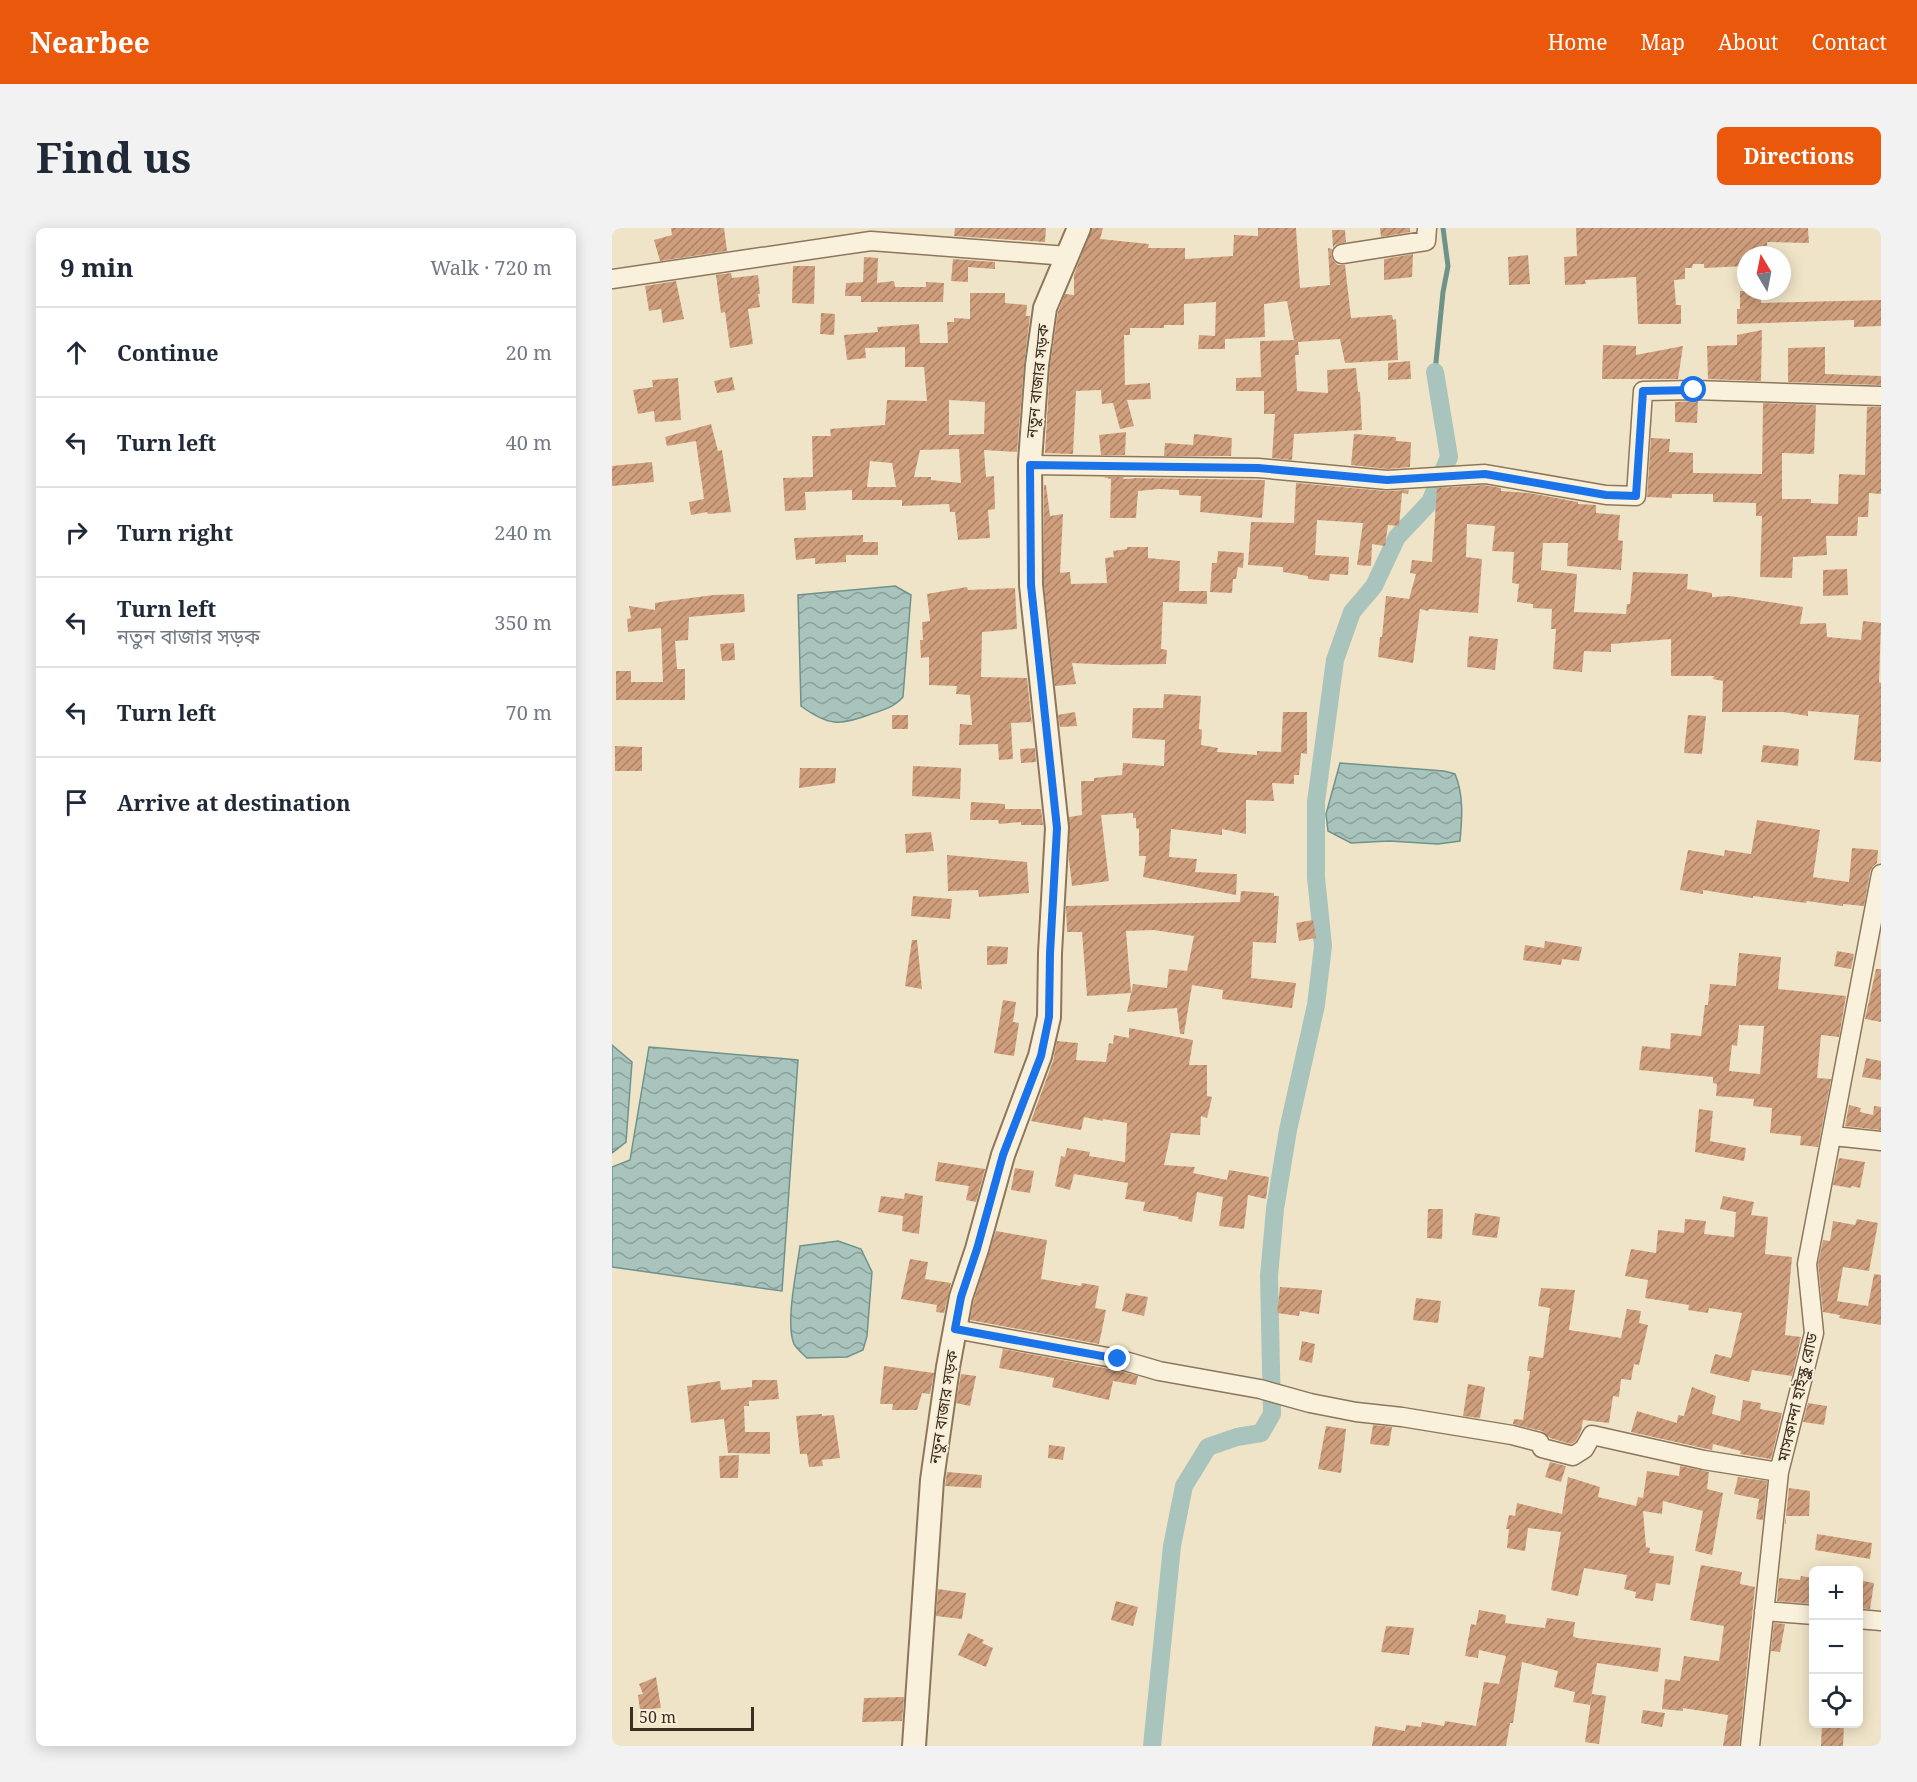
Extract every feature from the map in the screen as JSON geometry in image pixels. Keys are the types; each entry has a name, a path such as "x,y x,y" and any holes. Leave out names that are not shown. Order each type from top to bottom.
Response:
{"street":[{"name":"নতুন বাজার সড়ক","path":"914,1746 932,1480 955,1329 961,1297 1003,1155 1041,1056 1049,1017 1057,828 1031,585 1030,465 1036,365 1045,308 1079,228"},
{"path":"1342,254 1426,240 1427,228"},
{"path":"612,279 871,241 1067,256"},
{"path":"1030,465 1258,468 1387,480 1485,474 1606,495 1636,496 1643,391 1694,390 1881,396"},
{"name":"মাসকান্দা হাইস্কুল রোড","path":"1750,1746 1779,1472 1814,1334 1807,1264 1881,874"},
{"path":"1833,1136 1881,1141"},
{"path":"955,1329 1118,1359 1159,1371 1260,1389 1310,1403 1356,1412 1512,1435 1539,1442 1542,1448 1573,1456 1584,1449 1592,1435 1704,1460 1779,1472"},
{"path":"1764,1611 1809,1615"},
{"path":"1863,1619 1881,1621"}],"water":[{"path":"895,586 911,595 903,697 884,710 851,721 834,722 810,713 801,706 798,595"},
{"path":"1340,763 1444,771 1455,774 1461,799 1460,841 1438,844 1389,841 1351,843 1328,831 1326,814"},
{"path":"612,1045 632,1062 626,1142 612,1153"},
{"path":"649,1047 798,1060 782,1291 612,1267 612,1167 630,1160"},
{"path":"838,1241 861,1249 872,1272 867,1336 863,1350 847,1357 807,1358 794,1344 791,1323 792,1296 800,1246"}],"building":[{"path":"671,228 724,228 727,251 660,261 654,240 672,235"},
{"path":"955,228 1046,228 1045,242 954,236"},
{"path":"1092,228 1103,228 1100,239 1149,244 1148,248 1185,248 1185,259 1233,256 1234,235 1258,236 1258,228 1296,228 1300,288 1330,285 1328,248 1332,249 1331,255 1334,261 1338,265 1345,265 1351,318 1392,315 1393,320 1396,319 1398,360 1345,363 1340,339 1298,342 1299,355 1295,355 1297,391 1328,393 1327,370 1356,368 1362,430 1294,434 1292,460 1272,458 1275,414 1264,414 1264,391 1236,391 1236,378 1261,377 1260,341 1294,340 1287,301 1264,304 1265,337 1225,339 1225,349 1198,349 1199,335 1215,336 1216,302 1184,304 1184,325 1164,325 1164,328 1130,328 1130,335 1124,335 1125,385 1150,383 1151,399 1127,400 1134,426 1120,429 1113,403 1102,404 1101,390 1076,391 1073,454 1045,453 1050,366 1058,312 1065,294 1074,295 1074,275"},
{"path":"1380,228 1410,228 1410,232 1381,237"},
{"path":"1576,228 1808,228 1809,243 1767,242 1767,246 1737,246 1737,266 1704,268 1704,264 1693,264 1692,268 1685,268 1685,279 1674,280 1676,305 1681,305 1681,324 1638,324 1636,277 1585,280 1586,284 1565,285 1564,257 1577,256"},
{"path":"1332,230 1345,230 1346,242 1335,245 1333,248"},
{"path":"1413,254 1412,277 1384,280 1384,259"},
{"path":"1528,255 1530,284 1509,285 1508,257"},
{"path":"864,257 878,258 877,283 894,281 895,287 926,287 926,282 944,283 943,302 861,302 861,296 845,296 846,283 863,282"},
{"path":"953,259 995,262 995,269 968,267 968,282 951,281"},
{"path":"793,266 815,266 814,304 792,303"},
{"path":"731,273 732,278 758,275 760,307 748,309 753,344 730,348 725,312 721,313 716,275"},
{"path":"676,281 684,319 663,323 661,309 649,311 645,286"},
{"path":"970,293 1005,293 1005,303 1027,305 1026,316 1030,316 1017,452 984,450 986,477 994,476 995,509 988,510 990,538 958,540 955,512 950,512 949,504 902,506 902,500 852,500 852,490 805,492 806,510 785,511 783,478 813,477 812,436 831,436 830,429 885,425 887,400 927,401 924,367 905,367 905,347 865,348 866,358 847,360 844,335 878,332 877,327 919,324 920,343 948,343 947,322 954,322 954,318 970,319","holes":["949,400 985,402 984,434 949,435","959,449 961,483 931,480 931,477 914,477 920,450","870,461 892,463 896,487 867,487"]},
{"path":"1740,300 1761,300 1761,303 1881,300 1881,326 1854,327 1854,320 1737,324 1737,309 1740,309"},
{"path":"821,313 835,314 834,335 820,334"},
{"path":"1762,330 1761,381 1708,379 1707,346 1737,345 1737,335"},
{"path":"1603,345 1636,346 1636,355 1683,346 1678,379 1602,379"},
{"path":"1825,347 1825,374 1881,376 1881,385 1788,382 1788,348"},
{"path":"1410,361 1411,379 1388,380 1388,363"},
{"path":"732,377 735,390 717,393 714,381"},
{"path":"678,378 681,420 655,422 654,411 638,414 633,390 653,387 652,380"},
{"path":"1698,401 1697,423 1675,422 1675,402"},
{"path":"1763,403 1816,405 1814,454 1782,453 1782,499 1811,499 1811,503 1838,504 1839,474 1865,475 1867,407 1881,407 1881,494 1869,493 1868,517 1858,517 1857,536 1826,536 1827,555 1793,557 1792,578 1760,577 1762,516 1756,516 1756,503 1713,502 1713,494 1672,494 1672,498 1647,497 1651,438 1670,439 1669,452 1693,453 1693,473 1762,474"},
{"path":"711,424 718,451 722,450 731,512 691,515 689,502 704,499 696,441 667,446 665,437"},
{"path":"1126,432 1125,455 1101,455 1099,435"},
{"path":"1194,434 1232,438 1231,456 1164,456 1165,443 1193,445"},
{"path":"1354,434 1396,437 1396,441 1411,442 1410,467 1387,469 1351,465"},
{"path":"652,462 654,482 612,486 612,466"},
{"path":"1103,477 1265,480 1262,518 1200,512 1201,496 1179,495 1179,490 1159,489 1138,491 1136,518 1110,518 1111,479"},
{"path":"1296,483 1386,491 1409,490 1408,494 1402,493 1399,526 1388,525 1385,546 1372,544 1371,566 1357,565 1363,523 1317,520 1315,555 1349,557 1348,575 1330,574 1329,581 1308,579 1308,576 1283,572 1283,567 1248,565 1251,522 1294,523"},
{"path":"1044,485 1046,485 1050,516 1063,514 1060,573 1070,572 1071,584 1107,583 1105,558 1114,557 1113,551 1127,549 1127,547 1148,547 1148,558 1180,561 1179,591 1207,591 1207,604 1163,602 1161,649 1167,650 1166,664 1072,663 1076,684 1055,686 1044,584"},
{"path":"1484,485 1501,488 1501,491 1529,493 1578,502 1578,504 1596,505 1596,513 1620,515 1618,540 1623,541 1621,570 1567,566 1568,543 1543,543 1541,570 1577,574 1574,612 1626,614 1627,604 1630,604 1633,572 1688,574 1687,589 1712,593 1712,597 1730,596 1803,607 1800,624 1826,623 1827,637 1861,640 1863,621 1881,623 1879,682 1881,683 1881,762 1854,760 1859,715 1808,711 1808,716 1783,712 1722,712 1723,681 1713,679 1714,676 1671,676 1671,639 1611,644 1611,652 1584,651 1582,672 1553,669 1556,629 1551,629 1552,609 1533,608 1533,604 1517,602 1519,584 1512,583 1514,552 1492,551 1495,526 1467,524 1466,557 1482,559 1478,613 1420,609 1413,663 1378,657 1386,596 1409,599 1416,574 1410,573 1412,560 1432,562 1437,488"},
{"path":"863,535 863,542 878,542 878,555 846,555 846,562 815,564 815,558 796,560 794,538"},
{"path":"1218,551 1244,553 1243,568 1238,567 1236,579 1233,579 1232,593 1210,592 1212,563 1217,563"},
{"path":"1847,569 1848,595 1823,596 1823,570"},
{"path":"967,587 968,590 1015,588 1017,629 982,632 981,677 1027,678 1032,725 1031,722 1011,723 1013,759 999,760 998,744 959,745 960,724 972,725 970,695 956,694 957,686 929,685 929,657 921,658 922,622 930,621 927,594"},
{"path":"744,594 745,612 689,617 688,640 675,641 677,669 685,669 685,700 616,700 616,671 631,671 631,682 663,682 661,628 628,632 627,619 631,618 629,606 655,610 655,603 714,595"},
{"path":"1469,636 1498,639 1495,670 1467,667"},
{"path":"734,643 735,660 722,661 720,644"},
{"path":"1164,694 1201,696 1199,729 1202,730 1201,745 1218,748 1217,752 1257,755 1257,751 1281,752 1283,712 1307,712 1307,754 1301,753 1299,775 1294,775 1294,784 1272,783 1274,801 1246,800 1246,834 1222,829 1222,835 1171,829 1169,857 1197,859 1195,872 1237,874 1236,895 1143,877 1146,856 1139,856 1139,829 1136,828 1136,818 1133,818 1133,813 1101,815 1109,881 1072,886 1069,860 1069,817 1082,815 1081,781 1094,781 1094,778 1122,775 1123,763 1164,766 1165,740 1132,738 1133,708 1163,708"},
{"path":"1075,712 1077,726 1060,727 1058,715"},
{"path":"892,715 908,715 908,729 892,729"},
{"path":"1688,715 1706,716 1702,754 1684,753"},
{"path":"1763,745 1799,749 1798,766 1761,762"},
{"path":"615,746 642,747 642,771 615,771"},
{"path":"1035,748 1036,762 1021,763 1020,749"},
{"path":"913,766 961,768 960,799 912,796"},
{"path":"800,768 836,768 835,783 799,788"},
{"path":"971,802 1005,804 1005,809 1041,809 1043,825 1021,825 1021,822 999,824 998,820 970,820"},
{"path":"1757,820 1820,830 1813,877 1849,882 1852,848 1878,850 1877,863 1870,872 1864,906 1843,904 1843,906 1807,901 1806,903 1703,890 1703,894 1680,890 1688,850 1724,856 1725,850 1751,854"},
{"path":"931,832 934,851 906,853 905,834"},
{"path":"947,855 1027,862 1029,893 979,897 978,890 948,891"},
{"path":"1241,891 1274,893 1274,896 1279,896 1276,943 1253,942 1251,978 1296,983 1292,1008 1222,999 1223,990 1192,985 1184,1034 1180,1034 1177,1008 1127,1012 1133,984 1167,988 1169,969 1187,971 1194,936 1153,930 1126,931 1131,993 1087,996 1082,932 1067,932 1066,906 1240,902"},
{"path":"913,896 952,899 950,919 911,916"},
{"path":"1313,920 1316,938 1299,941 1296,923"},
{"path":"912,940 917,940 922,989 905,986"},
{"path":"1545,941 1582,947 1579,961 1562,959 1561,965 1523,960 1525,945 1544,948"},
{"path":"987,946 1008,947 1007,964 987,965"},
{"path":"1837,951 1854,954 1851,969 1834,966"},
{"path":"1739,953 1781,957 1778,989 1846,996 1839,1037 1821,1035 1817,1078 1831,1079 1818,1147 1800,1145 1801,1136 1770,1133 1772,1108 1753,1106 1754,1099 1716,1096 1717,1084 1713,1083 1713,1077 1639,1070 1642,1046 1670,1049 1671,1033 1701,1036 1710,984 1736,986","holes":["1739,1025 1764,1026 1760,1074 1729,1071 1732,1045 1737,1046"]},
{"path":"1876,969 1881,969 1881,1022 1865,1019"},
{"path":"1003,1000 1016,1002 1013,1022 1019,1023 1014,1056 994,1053"},
{"path":"1129,1028 1193,1040 1189,1065 1207,1065 1207,1096 1212,1097 1207,1118 1201,1116 1200,1135 1171,1133 1164,1165 1195,1167 1193,1173 1227,1180 1229,1170 1269,1177 1266,1199 1248,1195 1244,1229 1219,1226 1223,1197 1197,1192 1192,1222 1178,1219 1179,1217 1143,1211 1145,1202 1125,1199 1128,1183 1074,1174 1070,1190 1055,1186 1061,1156 1065,1157 1067,1148 1090,1152 1089,1156 1125,1162 1127,1123 1084,1117 1081,1130 1031,1121 1053,1061 1057,1041 1078,1043 1076,1060 1106,1062 1109,1043 1113,1044 1114,1035 1129,1038"},
{"path":"1866,1058 1881,1061 1881,1080 1862,1077"},
{"path":"1849,1105 1861,1108 1860,1112 1873,1115 1874,1106 1881,1107 1881,1130 1845,1126"},
{"path":"1699,1109 1713,1111 1710,1141 1746,1148 1744,1161 1695,1152"},
{"path":"1839,1158 1865,1162 1860,1188 1833,1185"},
{"path":"938,1162 985,1169 976,1202 966,1200 969,1186 935,1181"},
{"path":"1015,1168 1034,1171 1030,1193 1011,1190"},
{"path":"905,1193 923,1196 919,1234 902,1231 903,1216 878,1212 881,1196 904,1199"},
{"path":"1723,1196 1754,1202 1751,1215 1768,1217 1765,1254 1792,1257 1785,1335 1801,1337 1792,1376 1752,1370 1749,1382 1710,1373 1715,1354 1731,1358 1742,1313 1709,1308 1708,1313 1688,1310 1689,1305 1645,1298 1648,1280 1625,1276 1631,1249 1656,1253 1658,1230 1684,1233 1685,1219 1706,1221 1704,1234 1734,1237 1736,1212 1720,1209"},
{"path":"1428,1209 1443,1209 1442,1239 1427,1238"},
{"path":"1475,1213 1500,1217 1497,1238 1472,1235"},
{"path":"1857,1219 1878,1223 1869,1271 1843,1267 1837,1301 1868,1306 1874,1274 1881,1275 1881,1325 1839,1318 1840,1315 1823,1312 1818,1264 1823,1240 1830,1241 1833,1221 1855,1225"},
{"path":"996,1231 1047,1240 1041,1279 1081,1286 1082,1283 1099,1286 1095,1308 1106,1310 1099,1344 970,1320"},
{"path":"910,1259 928,1262 925,1279 951,1283 944,1313 936,1312 937,1305 901,1299"},
{"path":"1280,1287 1322,1290 1319,1314 1300,1311 1299,1316 1277,1313"},
{"path":"1541,1288 1575,1290 1569,1330 1621,1338 1627,1309 1641,1311 1639,1323 1648,1325 1639,1365 1634,1364 1631,1380 1621,1379 1619,1397 1613,1396 1609,1423 1583,1420 1576,1441 1571,1444 1550,1438 1542,1431 1513,1424 1514,1419 1523,1420 1530,1371 1527,1371 1529,1356 1543,1358 1550,1308 1538,1306"},
{"path":"1126,1293 1148,1297 1144,1316 1122,1311"},
{"path":"1416,1298 1441,1301 1438,1323 1413,1320"},
{"path":"1302,1341 1315,1344 1312,1363 1299,1360"},
{"path":"1003,1349 1138,1376 1136,1385 1113,1381 1109,1400 1052,1387 1054,1378 999,1368"},
{"path":"884,1366 934,1373 930,1394 922,1393 917,1410 892,1410 893,1404 880,1404"},
{"path":"961,1374 976,1376 970,1406 956,1403"},
{"path":"752,1380 777,1380 779,1399 749,1401 749,1406 744,1406 745,1432 770,1432 770,1454 728,1453 724,1419 691,1423 687,1386 720,1381 721,1390 752,1387"},
{"path":"1468,1384 1485,1387 1480,1418 1463,1416"},
{"path":"1692,1387 1716,1396 1712,1414 1740,1421 1743,1400 1761,1403 1760,1409 1782,1413 1771,1459 1740,1454 1741,1451 1713,1444 1712,1450 1631,1432 1637,1411 1677,1423 1678,1415 1684,1416"},
{"path":"1808,1403 1827,1406 1824,1425 1803,1422"},
{"path":"822,1414 822,1416 834,1415 840,1458 822,1460 823,1466 809,1467 807,1454 800,1454 796,1416"},
{"path":"1373,1425 1392,1427 1389,1446 1370,1444"},
{"path":"1326,1426 1346,1429 1341,1473 1318,1469"},
{"path":"1049,1445 1065,1447 1063,1460 1048,1458"},
{"path":"739,1455 738,1478 720,1478 719,1456"},
{"path":"1550,1462 1566,1466 1561,1482 1545,1477"},
{"path":"1680,1466 1709,1472 1707,1489 1723,1493 1712,1555 1695,1551 1703,1511 1663,1501 1662,1514 1643,1511 1646,1547 1650,1548 1649,1553 1674,1556 1670,1585 1656,1583 1653,1601 1635,1598 1636,1592 1624,1589 1627,1575 1584,1568 1578,1596 1551,1590 1561,1532 1528,1528 1525,1551 1507,1548 1509,1529 1506,1529 1509,1515 1515,1516 1517,1503 1562,1514 1568,1477 1600,1487 1598,1497 1636,1506 1638,1497 1643,1498 1647,1471 1679,1476"},
{"path":"947,1472 982,1475 981,1488 945,1486"},
{"path":"1738,1477 1767,1481 1763,1520 1756,1519 1759,1499 1734,1494"},
{"path":"1789,1488 1810,1491 1809,1516 1786,1516 1785,1524"},
{"path":"1817,1534 1872,1543 1870,1559 1815,1550"},
{"path":"1701,1565 1742,1572 1740,1584 1755,1587 1739,1746 1723,1746 1728,1715 1683,1708 1683,1711 1662,1709 1665,1679 1680,1681 1684,1656 1719,1661 1724,1626 1690,1620"},
{"path":"1801,1576 1809,1577 1809,1604 1777,1601 1779,1578 1800,1580"},
{"path":"1863,1581 1874,1583 1870,1609 1863,1608"},
{"path":"938,1589 966,1593 962,1619 936,1616"},
{"path":"1116,1601 1138,1607 1133,1626 1111,1620"},
{"path":"1479,1610 1506,1615 1505,1623 1545,1628 1547,1618 1575,1622 1573,1636 1577,1638 1661,1648 1658,1672 1597,1663 1590,1705 1573,1702 1575,1692 1554,1687 1558,1671 1522,1662 1513,1723 1510,1723 1506,1746 1372,1746 1375,1726 1405,1731 1406,1725 1421,1727 1422,1722 1444,1726 1445,1721 1476,1726 1484,1682 1499,1684 1506,1656 1479,1650 1478,1658 1465,1656 1471,1624 1476,1625"},
{"path":"1774,1623 1785,1624 1780,1652 1771,1651"},
{"path":"1386,1626 1414,1628 1409,1655 1381,1652"},
{"path":"968,1633 984,1640 982,1643 993,1648 986,1667 958,1655"},
{"path":"656,1677 661,1708 640,1710 638,1695 643,1694 639,1684"},
{"path":"1592,1694 1606,1696 1599,1744 1585,1742"},
{"path":"904,1697 902,1721 862,1722 864,1698"},
{"path":"1643,1710 1665,1713 1662,1727 1641,1723"},
{"path":"1822,1728 1844,1728 1843,1746 1821,1746"}],"waterway":[{"path":"1435,372 1448,266 1443,228"},
{"path":"1152,1746 1172,1546 1184,1486 1208,1447 1237,1437 1261,1433 1272,1414 1269,1276 1275,1209 1288,1130 1316,1005 1323,946 1316,877 1316,802 1335,660 1352,612 1374,586 1397,537 1430,502 1449,457 1435,372"}],"route":[{"path":"1118,1359 955,1329 961,1297 1003,1155 1041,1056 1049,1017 1057,828 1031,585 1030,465 1258,468 1387,480 1485,474 1606,495 1636,496 1643,391 1694,390"}]}
